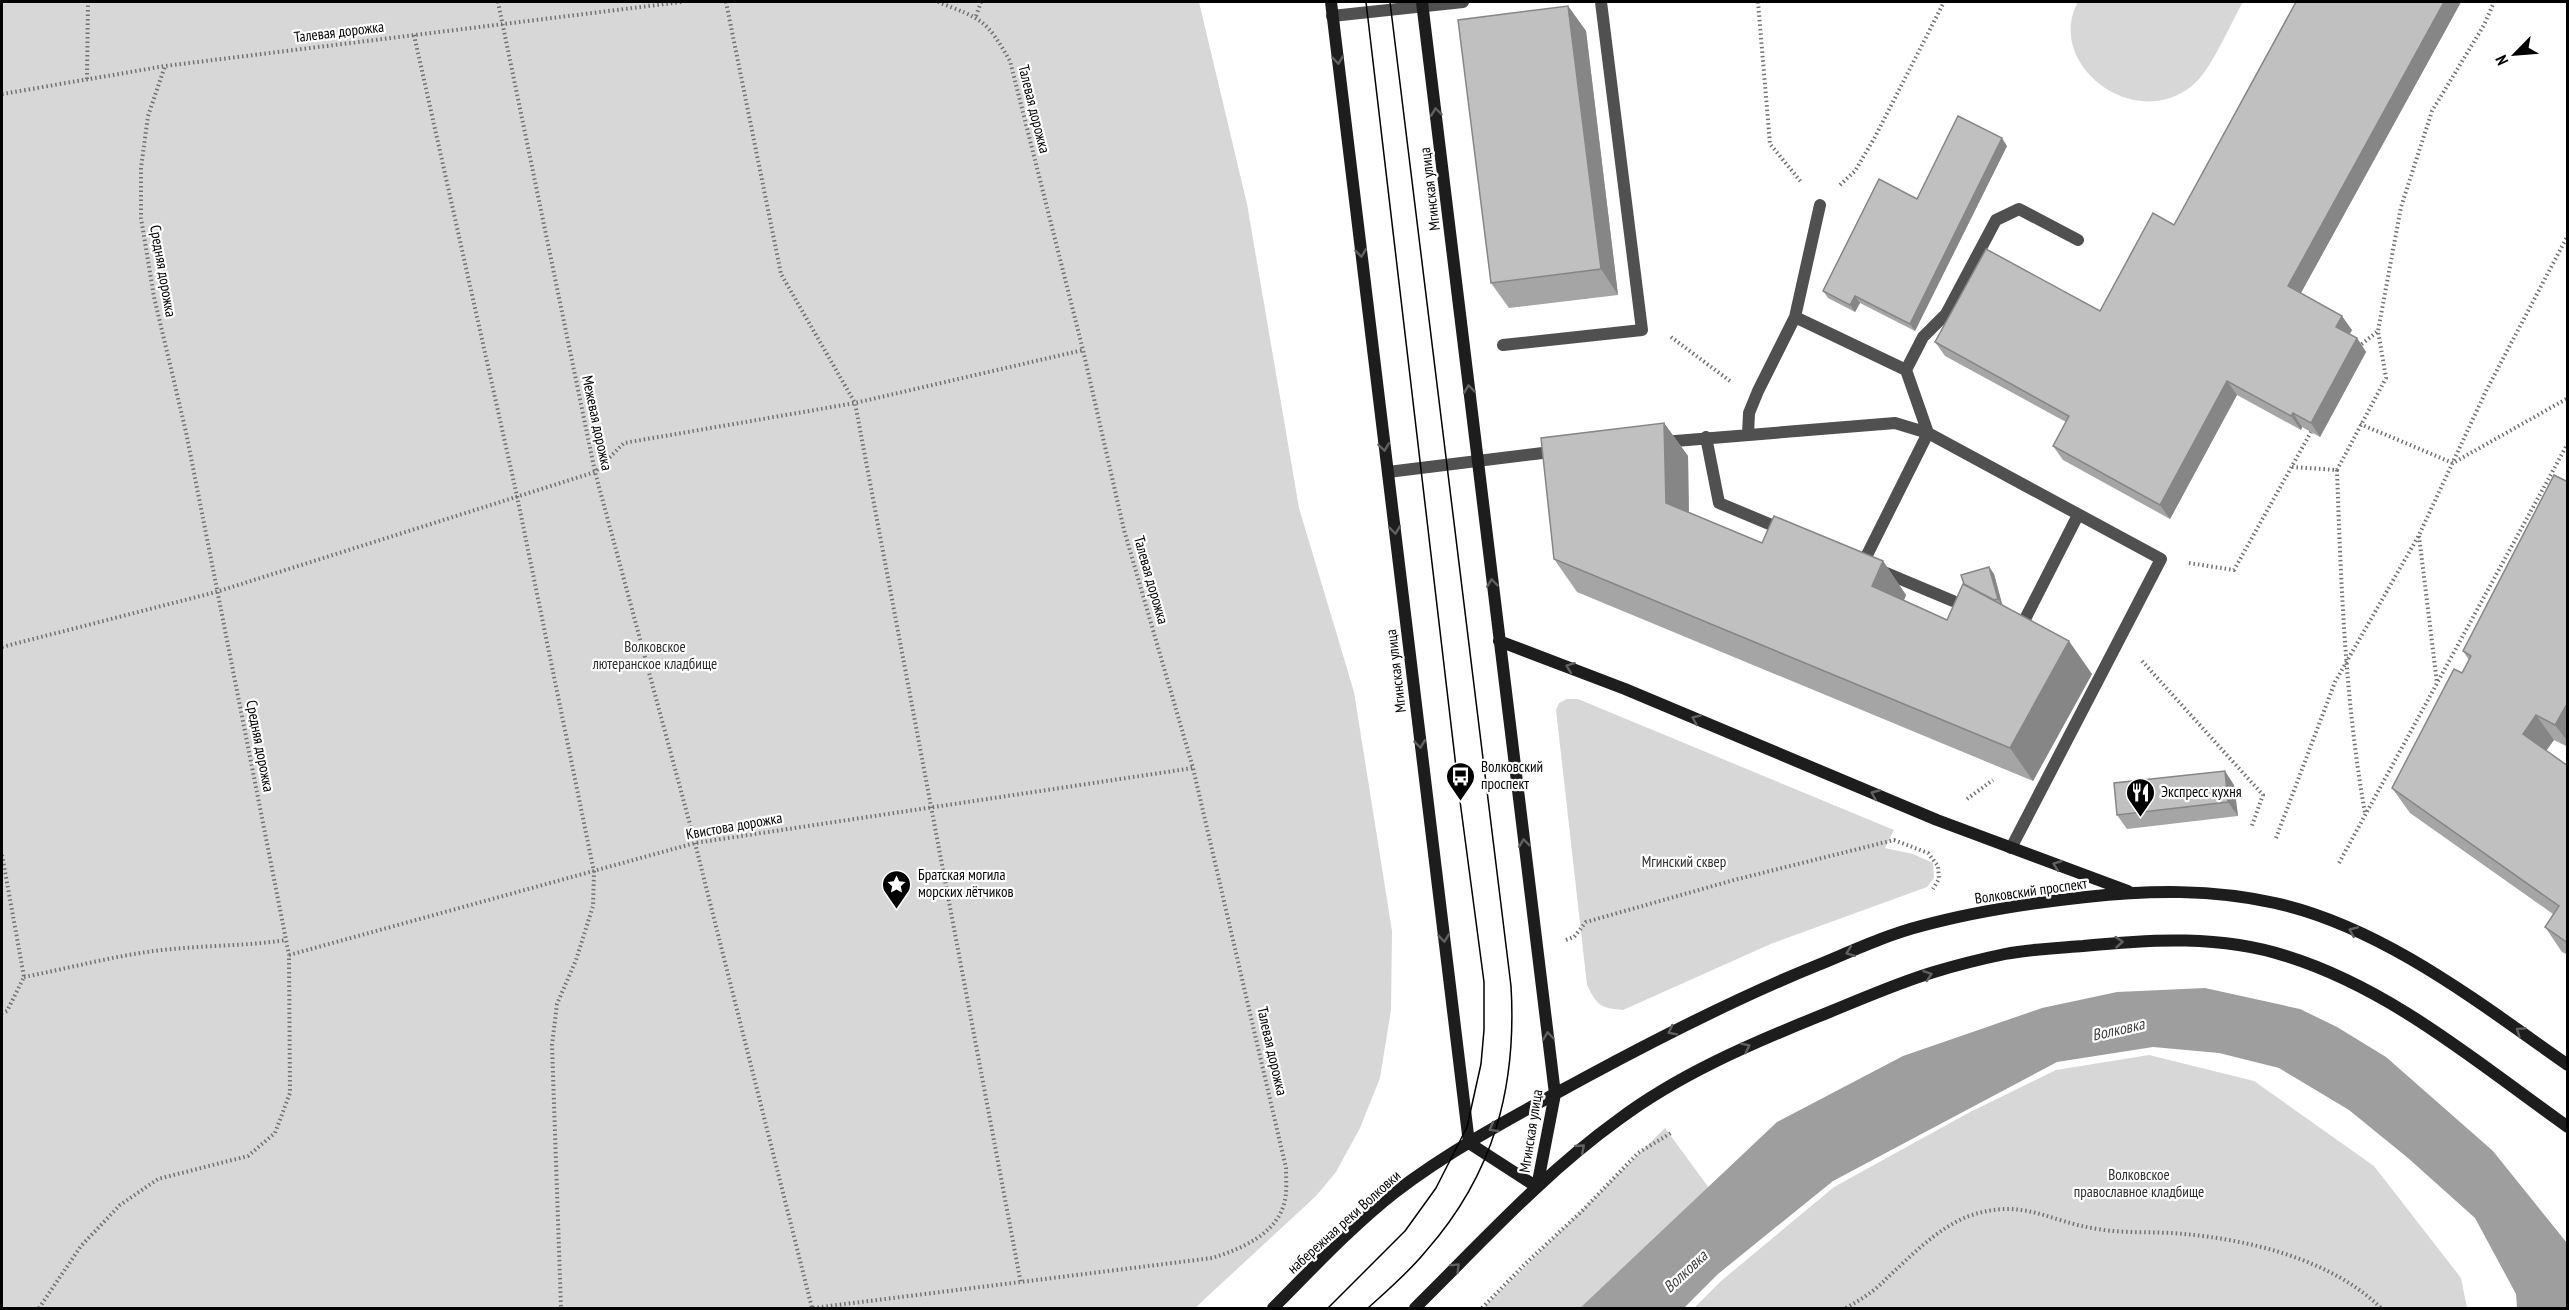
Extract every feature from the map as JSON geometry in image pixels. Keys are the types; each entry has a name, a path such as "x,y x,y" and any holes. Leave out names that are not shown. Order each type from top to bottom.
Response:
{"street":[{"name":"Мгинская улица","path":"1330,2 1469,1143 1537,1187 1555,1094 1423,4"},
{"path":"1499,641 1625,689 1937,820 2132,892"},
{"name":"Волковский проспект","path":"1469,1143 1671,1031 1746,994 1918,927 2010,906 2132,892 2186,891 2239,896 2280,904 2325,919 2379,942 2454,985 2568,1065"},
{"path":"1414,1308 1537,1187 1587,1143 1645,1101 1693,1073 1762,1039 1932,973 2006,954 2115,942 2180,939 2241,944 2285,955 2327,970 2365,988 2419,1021 2568,1127"},
{"name":"набережная реки Волковки","path":"1273,1308 1394,1193 1469,1143"}],"lane":[{"path":"1332,16 1423,4 1463,2"},
{"path":"1503,345 1642,330 1601,2"},
{"path":"1748,434 1749,413 1754,400 1795,317 1820,205"},
{"path":"1906,370 1923,337 1946,314 1996,220 2019,209 2078,240"},
{"path":"1795,317 1906,370 1928,433 1858,561 1953,601"},
{"path":"1647,443 1895,423 1928,433 2161,559 2011,848"},
{"path":"1706,437 1719,503 1801,537"},
{"path":"1388,472 1576,450"},
{"path":"2022,625 2078,515"}],"path":[{"path":"87,79 88,2"},
{"name":"Межевая дорожка","path":"498,2 595,472 695,843 813,1308"},
{"name":"Талевая дорожка","path":"2,94 165,66 681,2"},
{"path":"726,2 781,274 855,403 1021,1284 813,1308"},
{"name":"Талевая дорожка","path":"938,2 976,16 993,31 1010,61 1083,350 1124,530 1193,768 1286,1168 1285,1201 1275,1224 1244,1246 1212,1258 1021,1284"},
{"path":"976,16 981,2"},
{"path":"1758,2 1770,144 1820,205 1855,171 1875,137 1944,2"},
{"path":"2366,814 2355,757 2337,470 2386,378 2378,331 2401,207 2432,111 2484,25 2494,2"},
{"path":"414,35 517,496 594,872 593,906 576,960 557,1004 552,1044 561,1308"},
{"name":"Средняя дорожка","path":"39,1308 81,1246 120,1206 158,1179 248,1156 275,1133 290,1093 289,955 186,432 154,297 141,218 141,168 148,116 165,66"},
{"path":"2276,838 2335,682 2347,657 2419,535 2486,391 2568,235"},
{"path":"1642,330 1664,332 1754,400"},
{"path":"2358,347 2378,331"},
{"path":"2,647 216,592 595,472 624,443 855,403 1083,350"},
{"path":"2452,463 2568,399"},
{"path":"2360,424 2452,463"},
{"path":"2161,559 2234,570 2312,432"},
{"path":"2339,863 2568,443"},
{"path":"2561,455 2568,459"},
{"path":"2292,467 2337,470"},
{"path":"2419,535 2437,683"},
{"path":"2120,637 2263,795 2251,828"},
{"name":"Квистова дорожка","path":"289,955 695,843 1193,768"},
{"path":"1563,941 1574,937 1586,922 1734,880 1894,840 1928,853 1938,866 1939,879 1934,889 1928,892"},
{"path":"2,855 24,977 7,1011 2,1013"},
{"path":"24,977 147,952 197,946 246,946 286,940"},
{"path":"1482,1308 1638,1153 1671,1133"},
{"path":"1846,1308 1885,1281 1906,1259 1966,1217 1992,1210 2021,1209 2097,1229 2238,1240 2292,1255 2342,1280 2381,1308"}],"green space":[{"name":"Волковское лютеранское кладбище","path":"2,2 1199,2 1247,204 1299,508 1354,692 1392,931 1391,1010 1380,1078 1360,1128 1336,1172 1316,1196 1195,1308 2,1308"},
{"path":"2078,2 2243,2 2214,58 2200,78 2193,85 2170,98 2146,101 2122,97 2101,85 2084,68 2073,48 2071,25"},
{"name":"Мгинский сквер","path":"1567,699 1578,699 1894,830 1885,848 1913,854 1933,863 1934,878 1927,887 1773,943 1623,1010 1600,1005 1587,985 1556,710 1559,703"},
{"name":"Волковское православное кладбище","path":"2149,1055 2254,1081 2374,1166 2461,1278 2467,1308 1694,1308 1721,1281 1834,1187 1970,1112 2056,1070"},
{"path":"1665,1128 1709,1188 1580,1308 1483,1308"}],"water":[{"name":"Волковка","path":"2205,988 2300,1009 2337,1027 2386,1057 2493,1151 2567,1243 2567,1308 2517,1308 2516,1294 2475,1218 2408,1158 2349,1110 2279,1068 2219,1053 2153,1047 2057,1062 1833,1181 1718,1274 1684,1308 1580,1308 1777,1122 1903,1056 2042,1008 2117,992"}],"building":[{"path":"2296,2 2444,2 2288,286 2342,316 2336,327 2357,338 2311,423 2293,413 2291,416 2227,381 2160,505 2053,446 2069,416 1935,342 1986,249 2100,311 2153,213 2174,225"},
{"path":"1568,6 1601,269 1491,283 1458,20"},
{"path":"1958,116 2002,138 1910,324 1855,296 1850,305 1823,291 1879,179 1917,199"},
{"path":"1664,423 1666,503 1762,543 1774,516 1883,561 1872,586 1947,620 1963,584 2069,641 2010,748 1554,559 1541,438"},
{"path":"2554,475 2568,482 2568,702 2555,725 2536,715 2523,734 2568,766 2568,943 2545,927 2559,906 2392,788 2454,669 2462,673 2471,656 2463,651"},
{"path":"1989,567 1998,599 1994,600 1964,584 1961,575"},
{"path":"2225,771 2228,802 2117,815 2114,783"}],"tram line":[{"path":"1328,1308 1405,1231 1436,1188 1467,1127 1481,1064 1484,1030 1484,982 1460,801 1366,2"},
{"path":"1368,1308 1419,1259 1449,1222 1469,1191 1496,1128 1505,1094 1512,1023 1511,986 1390,2"}],"place":[{"name":"Волковский проспект","path":"1460,802"},
{"name":"Экспресс кухня","path":"2140,818"},
{"name":"Братская могила морских лётчиков","path":"897,910"}]}
